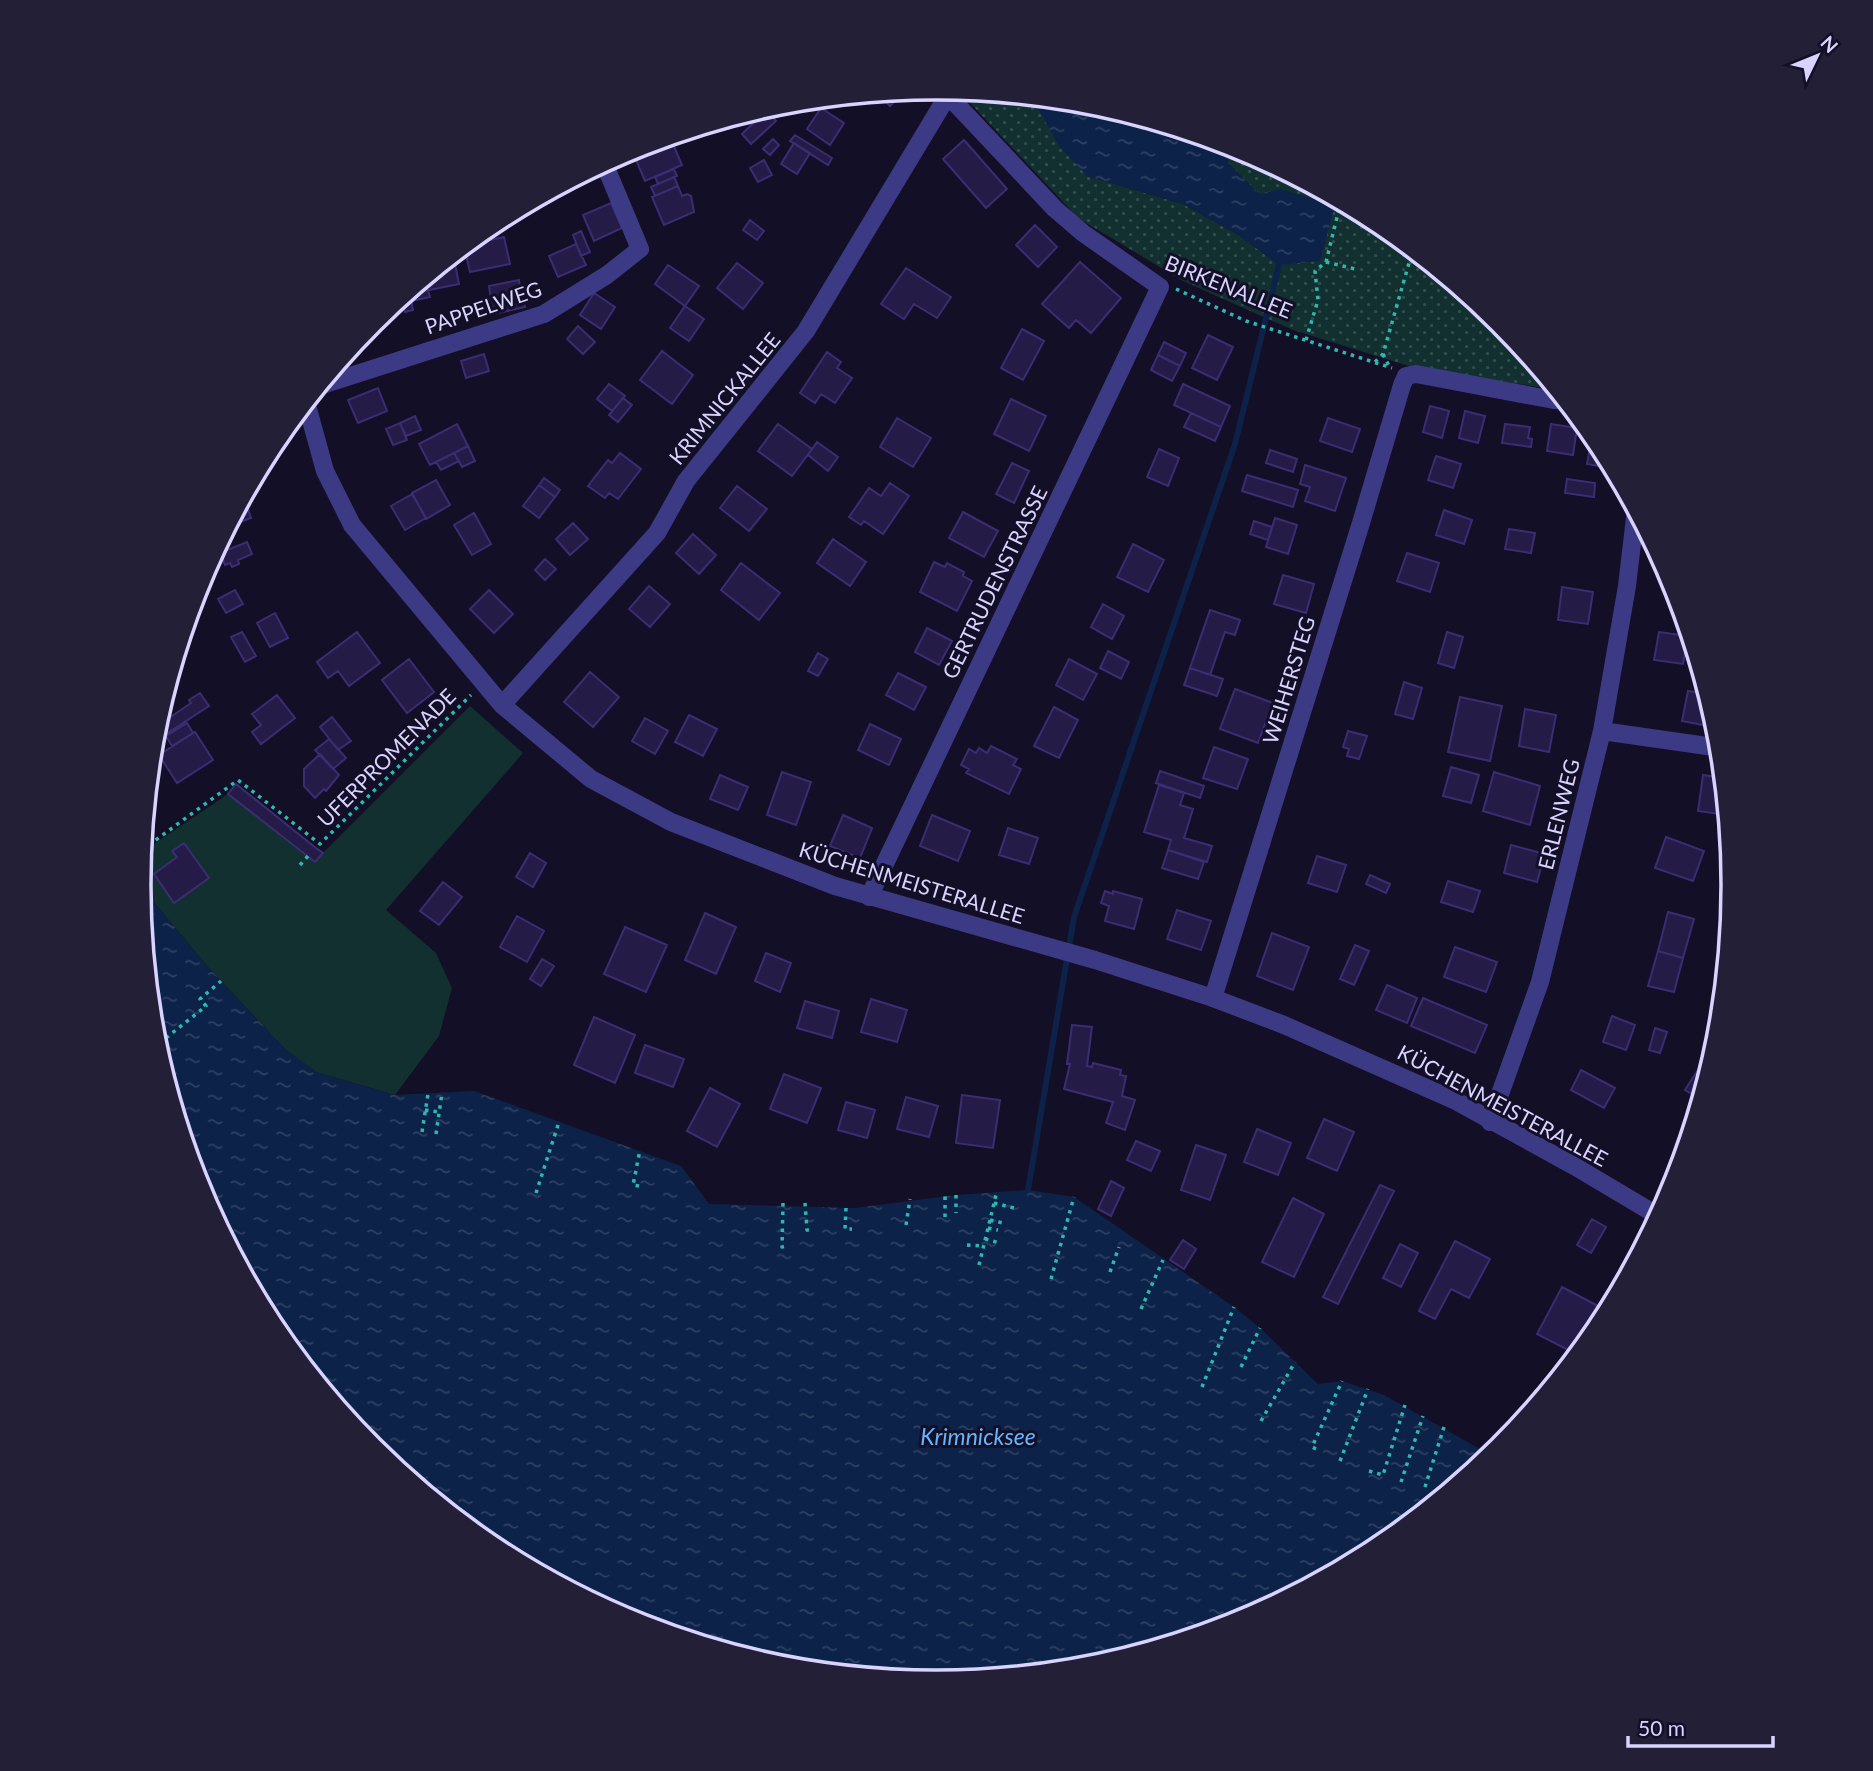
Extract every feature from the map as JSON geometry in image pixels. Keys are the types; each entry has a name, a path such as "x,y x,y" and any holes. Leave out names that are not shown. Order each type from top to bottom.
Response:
{"street":[{"name":"KRIMNICKALLEE","path":"502,705 657,533 686,481 806,331 940,100"},
{"name":"BIRKENALLEE","path":"953,100 1055,209 1083,233 1160,287"},
{"name":"PAPPELWEG","path":"334,381 544,314 607,275 640,249 608,173"},
{"name":"GERTRUDENSTRASSE","path":"869,897 1160,287"},
{"path":"1406,376 1416,374 1554,400"},
{"name":"WEIHERSTEG","path":"1213,998 1406,376"},
{"name":"KÜCHENMEISTERALLEE","path":"309,413 325,471 352,525 502,705 591,779 671,822 835,887 1095,960 1213,998 1354,1055 1456,1101 1651,1211"},
{"name":"ERLENWEG","path":"1490,1122 1541,982 1602,731 1627,586 1634,525"},
{"path":"1602,731 1710,746"}],"path":[{"path":"1306,340 1318,300 1315,271 1326,262 1339,211"},
{"path":"1375,362 1383,354 1410,259"},
{"path":"1326,262 1355,269"},
{"name":"BIRKENALLEE","path":"1160,287 1178,289 1247,321 1390,366 1406,376"},
{"path":"1383,354 1390,366"},
{"name":"UFERPROMENADE","path":"152,843 238,780 318,846 483,684"},
{"path":"300,864 308,856"},
{"path":"166,1038 206,1006 200,999 221,981"},
{"path":"436,1134 442,1093"},
{"path":"422,1132 428,1094"},
{"path":"425,1110 439,1112"},
{"path":"536,1193 559,1122"},
{"path":"639,1186 633,1185 640,1150"},
{"path":"979,1265 997,1191"},
{"path":"945,1193 945,1217"},
{"path":"956,1195 956,1213"},
{"path":"1051,1279 1074,1197"},
{"path":"906,1225 910,1199"},
{"path":"783,1203 782,1247 786,1246"},
{"path":"805,1203 807,1230 812,1230"},
{"path":"994,1203 1014,1208"},
{"path":"846,1208 845,1229 852,1229"},
{"path":"990,1220 1003,1223"},
{"path":"988,1228 998,1230"},
{"path":"985,1239 1000,1242"},
{"path":"967,1245 984,1246"},
{"path":"1110,1272 1119,1247"},
{"path":"1141,1309 1163,1259"},
{"path":"1202,1387 1234,1307"},
{"path":"1241,1367 1260,1328"},
{"path":"1261,1421 1295,1362"},
{"path":"1316,1449 1312,1447 1342,1381"},
{"path":"1340,1461 1368,1389"},
{"path":"1369,1471 1383,1475 1405,1405"},
{"path":"1401,1482 1423,1416"},
{"path":"1425,1486 1444,1427"}],"green space":[{"path":"968,101 1037,106 1087,176 1183,204 1240,236 1279,265 1259,194 1228,163 1228,156 1284,181 1373,232 1415,262 1492,330 1544,388 1415,368 1293,330 1183,281 1078,218"},
{"path":"470,706 523,753 386,910 436,953 452,988 439,1036 395,1095 316,1072 286,1050 208,967 151,899 152,845 228,794 315,861"}],"water":[{"path":"1037,107 1090,115 1189,141 1228,156 1228,163 1259,194 1280,189 1329,205 1334,208 1320,261 1279,265 1240,236 1183,204 1087,176 1059,146"},
{"name":"Krimnicksee","path":"151,899 208,967 286,1050 316,1072 395,1095 474,1091 681,1166 709,1204 855,1208 956,1195 1028,1190 1074,1197 1234,1307 1318,1384 1342,1381 1384,1395 1481,1451 1415,1509 1329,1566 1284,1590 1189,1630 1090,1656 988,1670 885,1670 834,1665 733,1644 684,1630 636,1611 544,1566 458,1509 418,1476 346,1404 283,1322 232,1233 192,1138 166,1039 157,988"}],"building":[{"path":"821,108 844,123 830,145 807,129"},
{"path":"773,117 776,121 751,144 742,134 755,122"},
{"path":"795,135 832,158 828,165 790,141"},
{"path":"773,139 779,145 770,155 763,149"},
{"path":"964,140 1007,189 986,208 943,159"},
{"path":"794,143 810,153 797,174 781,164"},
{"path":"673,145 682,165 645,181 636,160"},
{"path":"764,160 772,175 758,182 750,168"},
{"path":"674,169 677,176 658,184 655,177"},
{"path":"674,177 678,186 655,196 651,187"},
{"path":"678,186 682,196 691,196 694,212 664,225 652,197"},
{"path":"611,203 622,228 594,241 583,215"},
{"path":"750,220 764,231 757,240 743,230"},
{"path":"1035,225 1057,247 1038,267 1016,245"},
{"path":"581,231 590,252 581,256 573,235"},
{"path":"504,237 510,264 470,272 466,256 488,241"},
{"path":"576,244 586,265 558,277 549,256"},
{"path":"1080,262 1121,298 1091,333 1076,320 1069,328 1042,304"},
{"path":"737,263 763,283 743,309 717,288"},
{"path":"455,264 459,284 422,291"},
{"path":"668,265 699,286 685,306 655,284"},
{"path":"906,268 951,297 937,318 914,304 904,319 881,304"},
{"path":"519,280 520,288 523,288 525,307 494,314 487,301 491,299 489,286"},
{"path":"428,290 430,297 412,301 418,295"},
{"path":"594,293 615,307 601,329 580,315"},
{"path":"411,301 413,310 405,312 404,308"},
{"path":"685,306 704,319 689,341 670,328"},
{"path":"578,326 595,342 583,354 567,339"},
{"path":"1022,329 1044,341 1023,380 1001,368"},
{"path":"1208,335 1233,347 1217,380 1192,368"},
{"path":"1164,342 1186,353 1180,366 1158,355"},
{"path":"662,351 693,375 672,404 640,380"},
{"path":"827,352 841,362 837,368 852,378 835,403 821,394 815,403 800,393"},
{"path":"484,354 489,371 466,378 461,361"},
{"path":"1158,355 1180,366 1172,381 1151,370"},
{"path":"609,384 625,396 612,411 597,399"},
{"path":"1183,384 1230,406 1221,427 1174,405"},
{"path":"378,388 387,411 358,423 348,400"},
{"path":"623,398 632,405 618,422 609,415"},
{"path":"1011,399 1046,416 1029,451 994,434"},
{"path":"1430,406 1449,411 1442,438 1423,432"},
{"path":"1465,411 1485,416 1478,443 1459,438"},
{"path":"1191,413 1221,427 1215,441 1184,427"},
{"path":"415,416 421,430 406,436 400,423"},
{"path":"897,418 931,438 913,467 880,447"},
{"path":"1328,418 1360,429 1352,452 1320,441"},
{"path":"400,423 407,440 393,445 386,429"},
{"path":"457,424 468,446 430,465 419,444"},
{"path":"778,424 812,449 792,476 758,451"},
{"path":"1505,424 1530,427 1528,438 1532,439 1531,447 1502,443"},
{"path":"1551,424 1575,428 1573,455 1547,451"},
{"path":"817,442 838,457 828,471 808,455"},
{"path":"468,446 475,461 462,467 454,453"},
{"path":"1159,449 1179,458 1168,486 1147,477"},
{"path":"1590,449 1601,466 1587,464"},
{"path":"1270,450 1297,459 1293,472 1266,463"},
{"path":"454,453 459,461 441,470 436,462"},
{"path":"620,453 641,469 618,499 609,493 605,498 588,486 608,460 612,463"},
{"path":"1436,456 1461,464 1453,488 1428,480"},
{"path":"1012,463 1029,471 1014,503 996,494"},
{"path":"1305,465 1346,478 1335,511 1305,501 1310,487 1300,484"},
{"path":"1247,475 1298,490 1293,507 1242,491"},
{"path":"544,478 560,490 555,497 539,485"},
{"path":"1567,479 1595,483 1594,497 1565,493"},
{"path":"436,480 450,505 426,519 412,493"},
{"path":"890,483 909,496 883,534 864,521 861,525 849,517 869,488 881,496"},
{"path":"539,485 555,497 539,518 523,506"},
{"path":"737,486 767,509 749,531 720,508"},
{"path":"412,494 426,518 405,530 391,506"},
{"path":"248,508 251,518 241,522"},
{"path":"1444,510 1472,520 1464,544 1436,535"},
{"path":"963,512 998,531 984,557 949,538"},
{"path":"474,513 491,544 472,555 454,525"},
{"path":"1275,518 1297,525 1288,554 1266,547"},
{"path":"1254,521 1272,527 1268,540 1250,534"},
{"path":"573,523 588,539 570,555 556,539"},
{"path":"1509,529 1535,533 1531,553 1505,549"},
{"path":"693,534 716,555 699,574 676,553"},
{"path":"833,539 866,562 850,586 817,563"},
{"path":"247,542 252,554 238,560 239,564 232,567 230,563 225,565 223,559 226,550"},
{"path":"1133,544 1164,560 1148,592 1117,577"},
{"path":"1407,553 1439,563 1430,592 1397,581"},
{"path":"545,559 556,569 545,580 535,570"},
{"path":"934,562 945,567 947,563 964,572 963,576 972,581 957,611 920,592"},
{"path":"741,563 780,593 759,620 721,590"},
{"path":"1283,575 1314,584 1306,613 1274,604"},
{"path":"649,586 670,604 650,627 629,609"},
{"path":"1562,587 1593,592 1588,624 1558,620"},
{"path":"235,590 243,604 226,613 218,599"},
{"path":"489,590 513,614 494,633 470,609"},
{"path":"1103,604 1124,616 1112,639 1091,627"},
{"path":"1210,610 1240,620 1235,635 1225,632 1210,675 1190,668"},
{"path":"275,613 288,638 270,647 257,623"},
{"path":"927,628 952,641 939,665 915,652"},
{"path":"242,632 256,656 245,662 231,637"},
{"path":"357,632 380,663 349,686 338,671 328,678 317,662"},
{"path":"1447,632 1463,637 1454,668 1438,663"},
{"path":"1659,632 1682,635 1686,649 1683,664 1654,660"},
{"path":"1108,651 1129,662 1121,679 1100,668"},
{"path":"818,653 828,659 818,676 808,671"},
{"path":"409,659 434,692 407,713 382,680"},
{"path":"1069,659 1097,674 1083,700 1056,685"},
{"path":"1190,668 1223,679 1217,696 1184,685"},
{"path":"590,672 619,697 593,727 564,702"},
{"path":"898,673 926,687 914,710 886,695"},
{"path":"1404,682 1422,688 1413,719 1395,714"},
{"path":"1235,689 1273,703 1258,743 1220,729"},
{"path":"1688,691 1698,692 1705,726 1682,721"},
{"path":"200,693 209,706 166,734 169,718 191,703 189,700"},
{"path":"277,695 295,718 261,744 252,732 261,725 252,714"},
{"path":"1460,697 1502,706 1490,761 1448,752"},
{"path":"1054,707 1078,720 1059,758 1034,746"},
{"path":"1525,709 1556,715 1549,752 1519,746"},
{"path":"689,715 717,729 703,756 675,742"},
{"path":"332,717 351,741 338,750 320,727"},
{"path":"645,718 668,731 655,754 632,741"},
{"path":"187,723 193,733 172,746 166,736"},
{"path":"870,724 901,739 889,765 858,750"},
{"path":"1348,731 1367,736 1359,759 1347,756 1349,749 1343,747"},
{"path":"195,732 213,760 177,783 161,759 162,753"},
{"path":"329,739 346,758 333,769 315,750"},
{"path":"991,746 1017,759 1013,765 1021,769 1009,794 966,773 969,769 961,765 969,749 976,753 979,748 987,753"},
{"path":"1214,747 1248,759 1237,789 1203,778"},
{"path":"320,754 339,775 326,791 324,789 315,798 304,786 304,769"},
{"path":"1451,767 1479,775 1471,803 1443,796"},
{"path":"1160,771 1204,786 1200,798 1156,783"},
{"path":"782,772 811,782 796,825 767,815"},
{"path":"1494,772 1540,786 1530,825 1483,811"},
{"path":"720,775 748,787 738,810 710,799"},
{"path":"1703,775 1715,777 1719,814 1698,811"},
{"path":"236,784 323,853 315,862 228,794"},
{"path":"1159,785 1184,793 1180,805 1193,809 1184,838 1212,846 1207,862 1168,850 1171,840 1144,832"},
{"path":"843,815 872,828 860,858 830,846"},
{"path":"932,815 970,831 958,861 920,846"},
{"path":"1008,828 1038,838 1029,864 999,855"},
{"path":"1666,837 1704,851 1693,881 1655,868"},
{"path":"184,843 209,878 174,903 154,874 177,857 172,851"},
{"path":"1511,845 1545,854 1537,882 1504,873"},
{"path":"1168,850 1204,862 1198,879 1162,868"},
{"path":"530,853 546,863 533,887 516,877"},
{"path":"1317,856 1346,865 1337,892 1308,883"},
{"path":"1370,875 1390,884 1386,893 1366,884"},
{"path":"1448,881 1480,891 1473,912 1441,902"},
{"path":"443,882 462,897 439,925 420,911"},
{"path":"1105,891 1142,899 1134,929 1105,921 1109,906 1101,903"},
{"path":"1177,910 1211,921 1201,950 1167,939"},
{"path":"1668,912 1694,919 1683,958 1658,951"},
{"path":"705,913 736,927 716,974 685,960"},
{"path":"517,916 544,931 527,962 500,947"},
{"path":"625,927 667,945 646,992 604,974"},
{"path":"1272,933 1309,947 1293,990 1257,976"},
{"path":"1355,945 1369,951 1354,985 1340,979"},
{"path":"1455,947 1497,962 1486,992 1444,977"},
{"path":"1658,951 1683,958 1674,992 1648,986"},
{"path":"766,953 791,963 780,992 755,981"},
{"path":"542,959 554,966 541,986 530,979"},
{"path":"1387,985 1417,998 1407,1023 1376,1010"},
{"path":"1423,998 1487,1025 1475,1053 1411,1026"},
{"path":"871,999 907,1010 897,1042 861,1032"},
{"path":"805,1001 839,1011 832,1038 797,1028"},
{"path":"1612,1016 1635,1025 1626,1050 1603,1042"},
{"path":"594,1017 635,1035 615,1083 574,1065"},
{"path":"1072,1025 1092,1027 1087,1066 1092,1067 1093,1063 1121,1070 1120,1075 1126,1076 1122,1096 1135,1100 1125,1130 1106,1123 1113,1102 1064,1089 1070,1064 1067,1064"},
{"path":"1655,1028 1667,1032 1660,1053 1649,1050"},
{"path":"645,1045 684,1059 673,1087 635,1073"},
{"path":"1701,1066 1693,1095 1685,1090"},
{"path":"1581,1070 1615,1088 1604,1108 1571,1090"},
{"path":"784,1074 821,1088 807,1123 770,1109"},
{"path":"710,1088 740,1104 717,1147 687,1131"},
{"path":"962,1095 1000,1100 993,1148 956,1143"},
{"path":"906,1097 938,1106 929,1137 897,1129"},
{"path":"846,1102 875,1110 867,1138 838,1130"},
{"path":"1324,1119 1354,1132 1337,1171 1307,1158"},
{"path":"1257,1129 1291,1143 1278,1175 1244,1162"},
{"path":"1136,1141 1160,1151 1151,1171 1127,1160"},
{"path":"1196,1145 1226,1155 1210,1200 1181,1190"},
{"path":"1111,1181 1124,1188 1111,1216 1098,1209"},
{"path":"1380,1185 1394,1191 1338,1304 1323,1297"},
{"path":"1293,1198 1324,1214 1294,1277 1262,1262"},
{"path":"1592,1219 1606,1227 1591,1253 1577,1245"},
{"path":"1183,1240 1196,1249 1184,1269 1170,1260"},
{"path":"1455,1241 1490,1259 1469,1298 1451,1289 1435,1319 1419,1311"},
{"path":"1400,1244 1418,1253 1401,1287 1383,1278"},
{"path":"1562,1287 1598,1306 1570,1351 1537,1334"}],"waterway":[{"path":"1028,1190 1074,917 1235,444 1279,265"}]}
